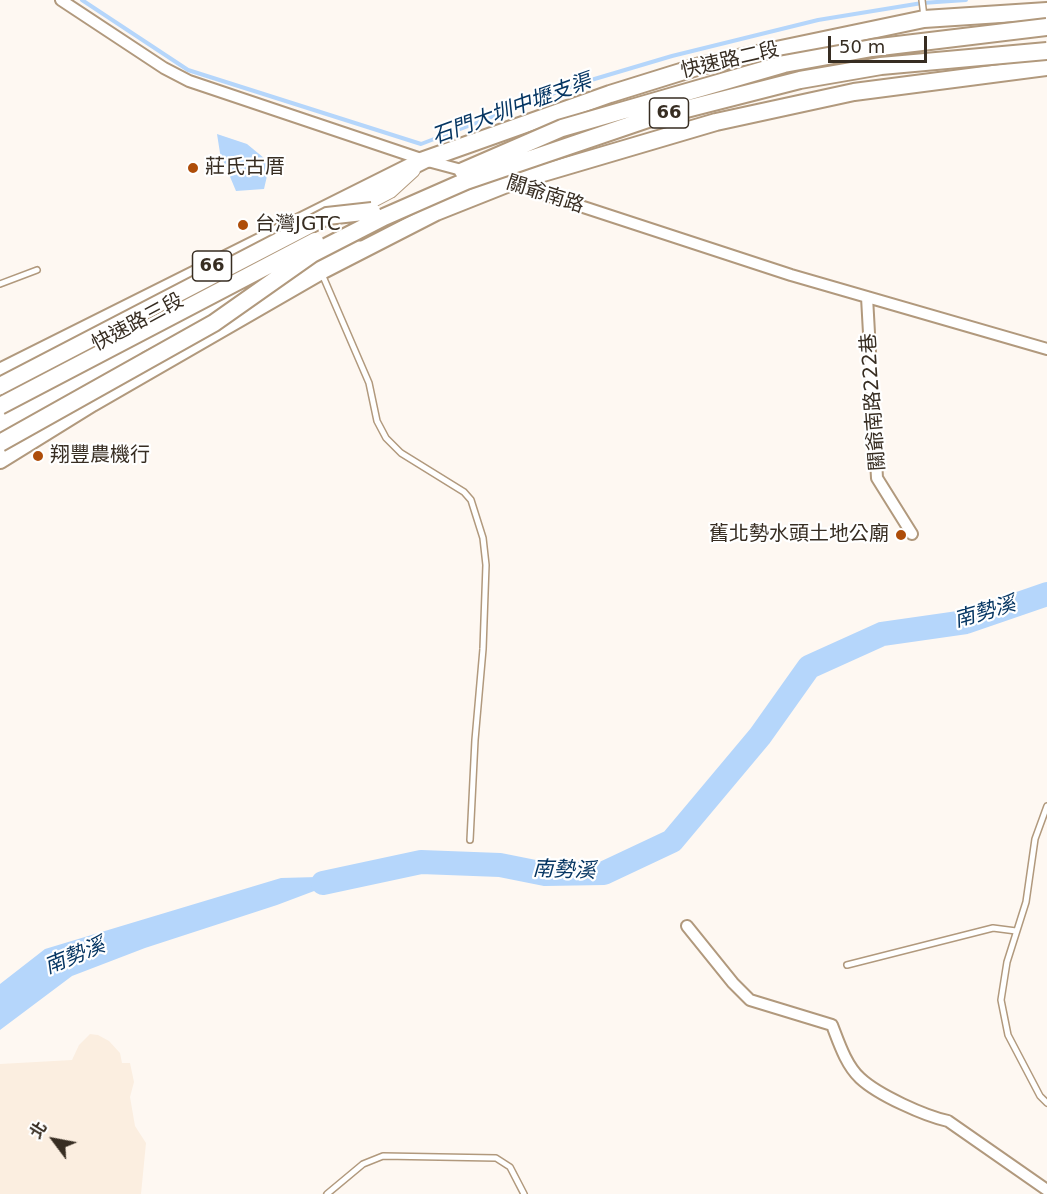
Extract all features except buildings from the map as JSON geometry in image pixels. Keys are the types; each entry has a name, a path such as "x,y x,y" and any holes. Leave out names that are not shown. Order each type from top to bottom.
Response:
{"main road":[{"name":"快速路二段","path":"424,160 610,94 700,66 924,19 1047,11"},
{"name":"66","path":"0,406 372,211 562,128 784,64 872,48 1047,27"},
{"name":"66","path":"0,417 317,262 384,217 466,181 651,118 800,80 881,66 1047,51"},
{"name":"66","path":"509,183 716,122 854,92 1047,67"},
{"name":"快速路三段","path":"0,372 305,227 424,160"},
{"name":"快速路三段","path":"317,262 363,249 436,212 509,183"},
{"path":"0,386 327,216 372,211"},
{"path":"2,451 317,262"}],"street":[{"name":"關爺南路","path":"60,0 164,68 189,81 424,160 509,183 780,272 1047,349"},
{"name":"快速路三段","path":"0,395 305,227"},
{"name":"快速路三段","path":"0,428 317,262"},
{"name":"關爺南路222巷","path":"867,297 877,478 912,534"},
{"path":"687,926 733,983 750,1000 832,1025 847,1062 861,1079 891,1098 948,1121 1047,1190"}],"lane":[{"path":"922,0 924,19"},
{"path":"305,227 317,262 369,383 377,421 386,438 401,453 464,492 471,500 483,538 486,565 483,649 475,740 470,840"},
{"path":"0,284 37,270"},
{"path":"1047,806 1035,839 1026,902 1007,962 1001,1000 1008,1035 1040,1096 1047,1104"},
{"path":"847,965 993,928 1016,931"},
{"path":"327,1194 363,1164 383,1156 496,1158 510,1167 524,1194"}],"shaded area":[{"path":"90,1034 98,1035 109,1041 120,1053 122,1063 130,1063 134,1082 130,1097 135,1126 146,1143 141,1194 0,1194 0,1064 72,1060 79,1045"}],"water":[{"path":"217,134 247,144 270,163 264,189 236,191 220,153"},
{"path":"354,876 277,905 145,948 72,976 0,1030 0,984 45,949 281,878"}],"waterway":[{"name":"石門大圳中壢支渠","path":"82,0 188,70 421,144 581,83 672,56 818,20 922,3 966,0"},
{"name":"南勢溪","path":"323,883 421,862 500,865 545,874 604,873 672,841 760,736 809,667 882,634 966,622 1047,594"}],"place":[{"name":"莊氏古厝","path":"193,168"},
{"name":"台灣JGTC","path":"243,225"},
{"name":"翔豐農機行","path":"38,456"},
{"name":"舊北勢水頭土地公廟","path":"901,535"}]}
